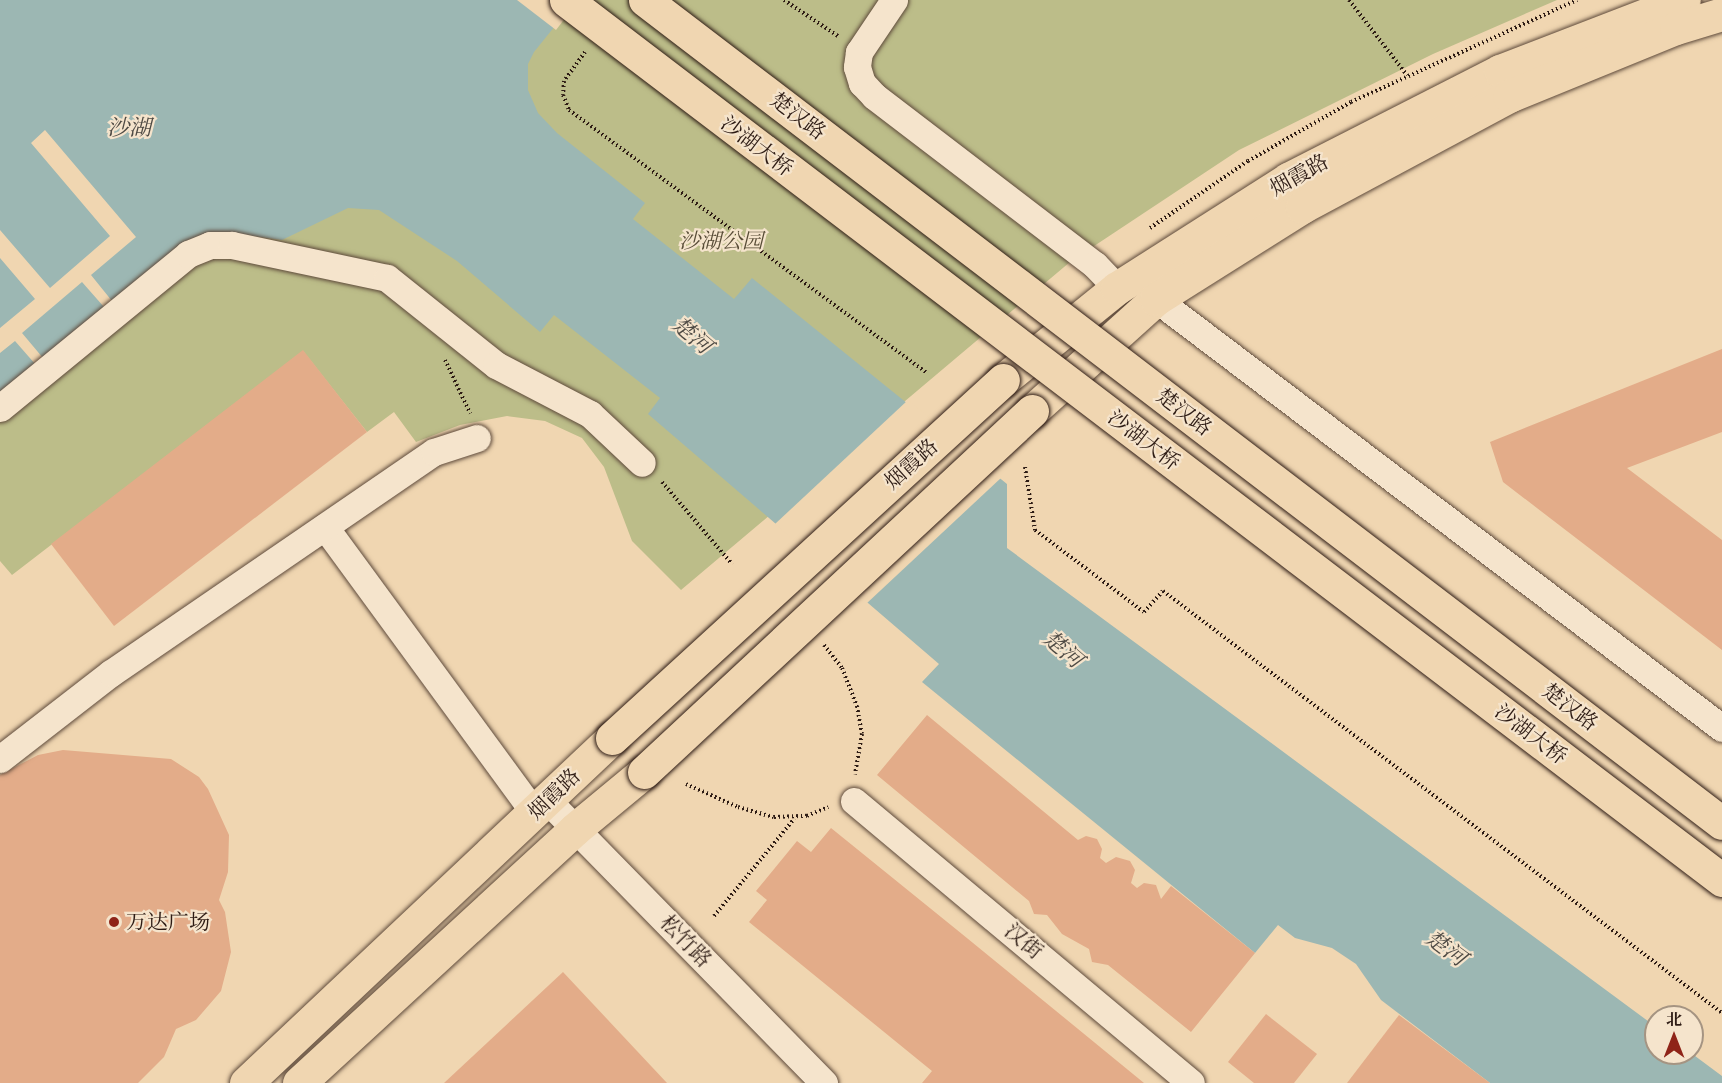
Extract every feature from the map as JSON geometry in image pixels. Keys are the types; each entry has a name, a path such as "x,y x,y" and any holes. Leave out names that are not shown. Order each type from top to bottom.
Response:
{"main road":[{"name":"沙湖大桥","path":"566,0 1722,880"},
{"name":"楚汉路","path":"645,0 1722,824"},
{"name":"烟霞路","path":"246,1083 612,738 1003,380 1117,288 1288,179 1500,71 1684,0"},
{"name":"烟霞路","path":"299,1083 575,829 644,772 1032,411 1156,299 1302,207 1509,96 1676,28 1722,14"}],"street":[{"path":"894,0 859,52 858,75 874,96 1095,265 1117,288"},
{"path":"0,408 188,254 210,245 232,245 387,278 496,365 590,414 642,463"},
{"path":"1156,299 1722,728"},
{"path":"0,759 111,673 434,452 477,438"},
{"name":"松竹路","path":"325,527 540,807 575,829 824,1083"},
{"name":"汉街","path":"847,794 1191,1083"}],"path":[{"path":"784,0 859,52"},
{"path":"1349,0 1407,75"},
{"path":"588,49 564,81 563,95 569,110 926,372"},
{"path":"439,320 436,340 472,417 477,438"},
{"path":"642,463 732,564"},
{"path":"1025,467 1035,530 1144,612 1163,591 1722,1013"},
{"path":"714,916 795,818 847,794 861,745 857,706 842,668 823,645"},
{"path":"686,784 758,813 795,818"}],"green space":[{"name":"沙湖公园","path":"0,0 1557,0 1433,54 1239,150 1070,262 681,590 632,541 604,467 582,438 545,421 507,416 460,425 416,442 394,412 367,432 303,351 12,575 0,561"}],"water":[{"path":"0,0 576,0 534,52 528,64 528,90 538,113 557,133 645,203 633,219 734,299 752,278 1007,484 1007,548 1644,1018 1644,1065 1704,1065 1704,1063 1722,1076 1722,1083 1490,1083 1381,1000 1356,964 1332,948 1295,938 1278,925 1255,953 922,682 939,664 648,414 660,398 554,315 540,332 457,261 379,210 348,208 282,240 222,232 0,394"}],"pier":[{"path":"517,0 579,0 556,30"},
{"path":"45,130 136,237 91,275 112,301 104,307 82,282 22,333 43,358 36,365 15,341 0,353 0,328 35,299 0,258 0,230 50,288 110,236 31,143"},
{"path":"908,400 1002,477 866,604 775,524"}],"building":[{"path":"1722,349 1722,432 1627,468 1722,540 1722,650 1503,482 1490,442"},
{"path":"303,350 367,432 114,626 51,544"},
{"path":"927,715 1078,840 1086,836 1097,839 1102,849 1100,858 1106,863 1116,857 1130,861 1135,870 1131,883 1137,888 1144,883 1156,885 1161,899 1171,886 1255,953 1191,1032 1108,965 1092,962 1089,949 1062,934 1047,915 1034,914 1029,901 877,775"},
{"name":"万达广场","path":"63,750 171,759 199,777 208,789 229,835 228,872 219,900 225,912 231,952 221,991 196,1020 176,1029 164,1057 138,1083 0,1083 0,775 38,755"},
{"path":"831,828 1144,1083 922,1083 932,1071 749,922 767,900 756,891 797,841 811,852"},
{"path":"563,972 667,1083 444,1083"},
{"path":"1266,1014 1317,1054 1294,1083 1254,1083 1228,1062"},
{"path":"1399,1015 1490,1083 1347,1083"}],"place":[{"name":"万达广场","path":"114,922"}],"water label":[{"name":"沙湖","path":"129,128"},
{"name":"楚河","path":"692,335"},
{"name":"楚河","path":"1063,649"},
{"name":"楚河","path":"1446,948"}]}
